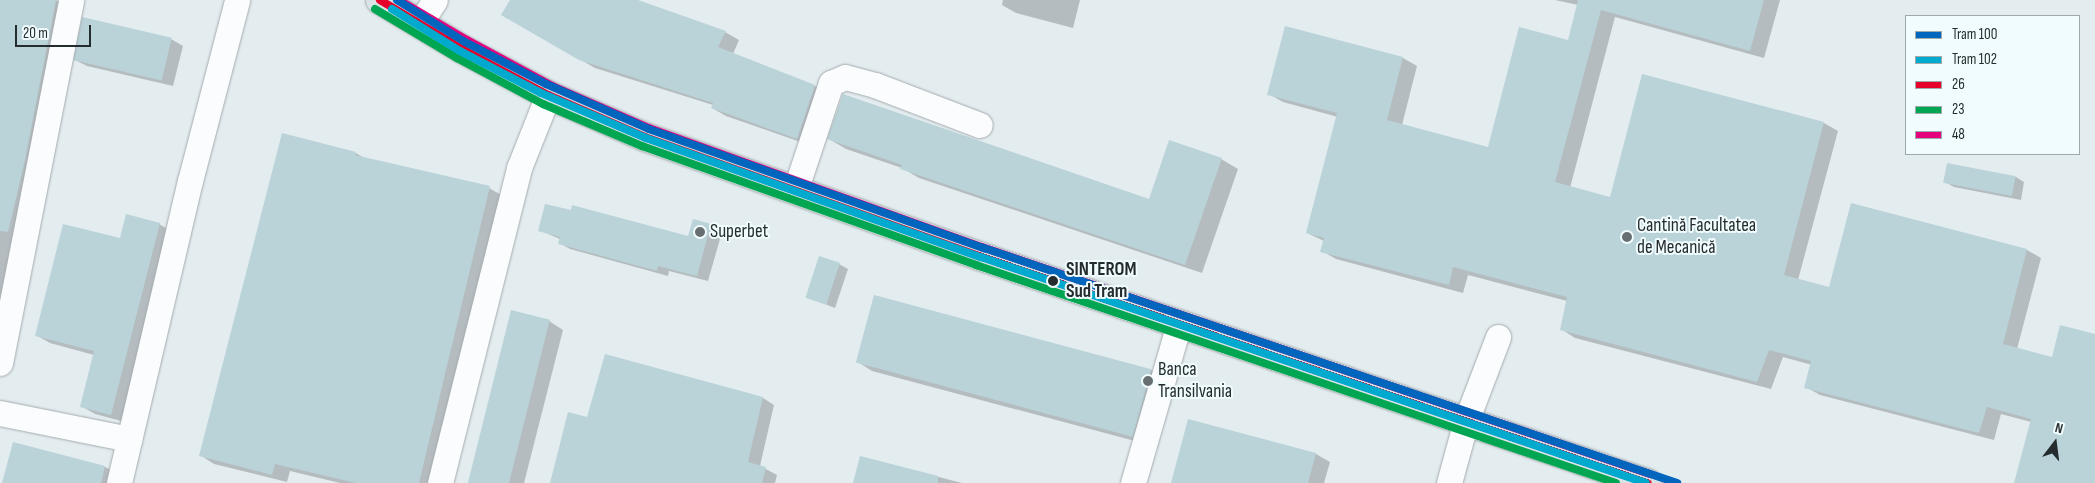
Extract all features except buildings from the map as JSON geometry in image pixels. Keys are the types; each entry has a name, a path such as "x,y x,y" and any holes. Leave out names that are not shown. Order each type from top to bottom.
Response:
{"main road":[{"path":"380,0 548,95 646,137 795,191 1179,324 1647,483"}],"street":[{"path":"0,363 71,0"},
{"path":"120,483 190,181 237,0"},
{"path":"420,23 435,0"},
{"path":"795,191 831,83 845,77 875,85 980,125"},
{"path":"440,483 519,168 548,95"},
{"path":"1133,483 1179,324"},
{"path":"1449,483 1466,421 1498,337"},
{"path":"0,414 130,439"}],"tram line":[{"name":"100","path":"397,0 465,42 546,84 649,129 984,248 1677,483"},
{"name":"102","path":"392,9 460,51 541,93 646,138 981,257 1646,483"}],"transit line":[{"name":"26","path":"380,0 462,49 548,95 645,137 979,256 1647,483"},
{"name":"48","path":"399,0 467,40 552,86 649,128 982,247 1650,474"},
{"name":"23","path":"375,9 457,58 543,104 642,146 976,265 1616,483"}],"place":[{"name":"Superbet","path":"700,232"},
{"name":"Cantină Facultatea de Mecanică","path":"1627,237"},
{"name":"SINTEROM Sud Tram","path":"1053,281"},
{"name":"Banca Transilvania","path":"1148,381"}]}
